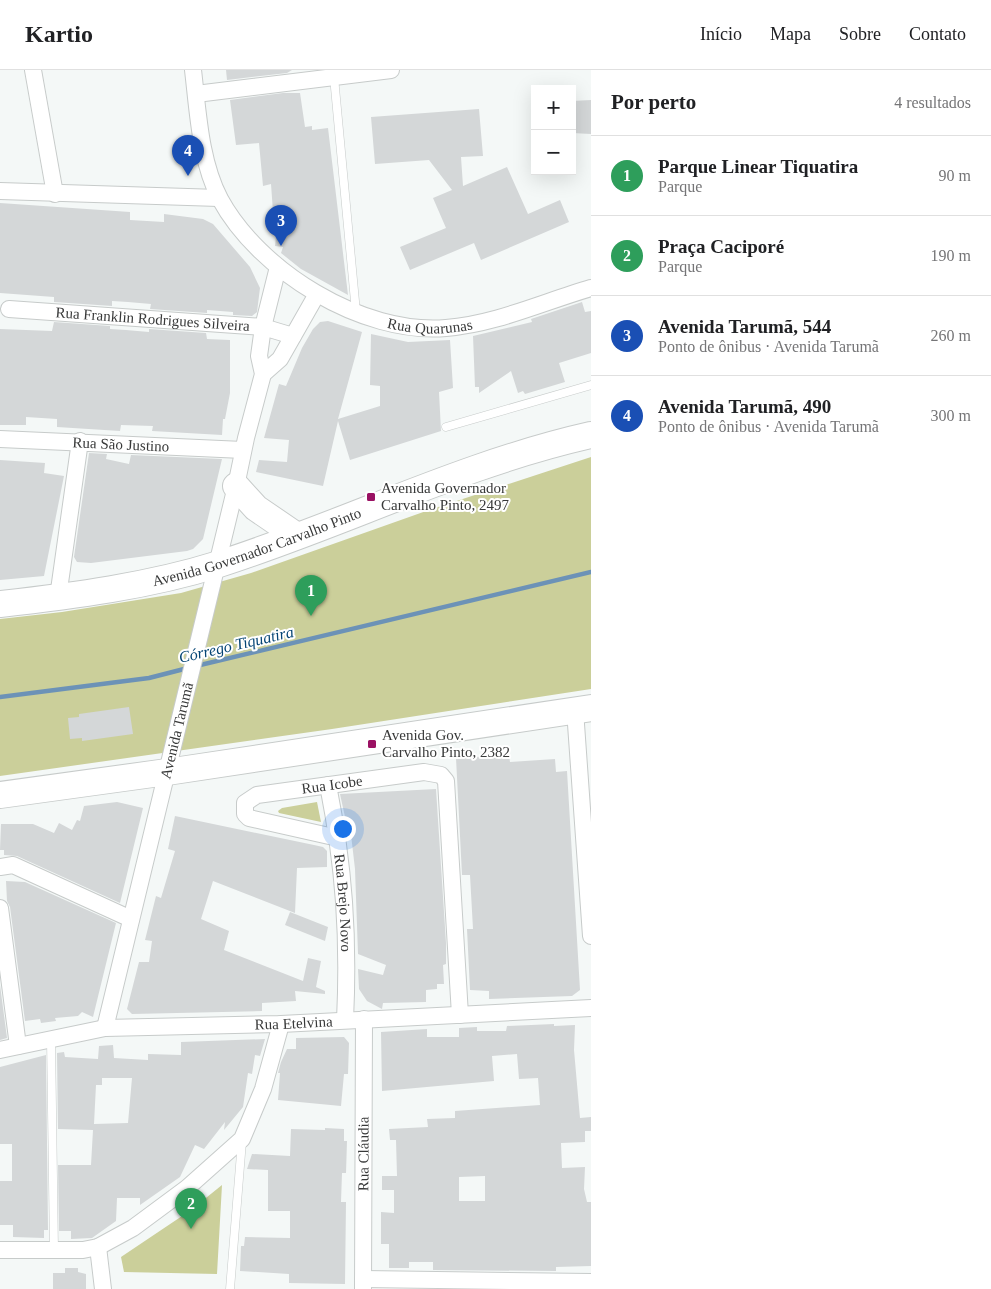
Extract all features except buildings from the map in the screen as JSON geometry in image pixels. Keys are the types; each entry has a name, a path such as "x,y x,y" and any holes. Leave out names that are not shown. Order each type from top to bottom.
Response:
{"main road":[{"name":"Avenida Governador Carvalho Pinto","path":"0,604 58,598 173,576 217,564 297,536 433,483 525,452 591,435"},
{"path":"236,486 256,508 297,536"},
{"path":"0,795 167,772 583,709"}],"street":[{"path":"34,70 55,194"},
{"path":"193,70 209,172 219,198 238,225 278,267"},
{"path":"196,94 391,70"},
{"path":"0,191 219,198"},
{"name":"Rua Quarunas","path":"278,267 317,294 356,313 401,326 444,328 484,322 591,288"},
{"name":"Avenida Tarumã","path":"104,1028 263,374 259,356 263,327 278,267"},
{"path":"263,374 280,359 317,294"},
{"name":"Rua Franklin Rodrigues Silveira","path":"10,309 263,327 293,336"},
{"name":"Rua São Justino","path":"0,439 80,441 243,450"},
{"path":"58,598 80,441"},
{"path":"583,709 591,936"},
{"name":"Rua Icobe","path":"338,838 260,821 245,814 245,803 257,795 424,772 441,775 446,781 460,1015"},
{"name":"Rua Brejo Novo","path":"328,785 338,838 347,917 345,1020"},
{"path":"0,867 13,865 131,919"},
{"path":"0,908 18,1046"},
{"name":"Rua Etelvina","path":"0,1050 104,1028 281,1024 591,1008"},
{"name":"Rua Cláudia","path":"363,1284 364,1020"},
{"path":"0,1250 54,1251 83,1250 98,1247 133,1228 161,1208 242,1139 263,1089 281,1024"},
{"path":"98,1247 103,1289"},
{"path":"363,1284 591,1282"}],"lane":[{"path":"334,77 356,313"},
{"path":"446,428 591,385"},
{"path":"51,1039 54,1251"},
{"path":"230,1289 242,1139"}],"green space":[{"path":"591,457 591,689 332,729 0,776 0,619 62,612 181,593 251,573 429,510"},
{"path":"317,802 321,822 279,813 278,811 282,808"},
{"path":"222,1185 217,1274 124,1272 121,1257 191,1210"}],"waterway":[{"name":"Córrego Tiquatira","path":"196,666 591,572"},
{"name":"Córrego Tiquatira","path":"0,697 149,678 188,668"}],"place":[{"name":"Avenida Tarumã, 490","path":"188,176"},
{"name":"Avenida Tarumã, 544","path":"281,246"},
{"name":"Avenida Governador Carvalho Pinto, 2497","path":"371,497"},
{"name":"Parque Linear Tiquatira","path":"311,616"},
{"name":"Avenida Gov. Carvalho Pinto, 2382","path":"372,744"},
{"name":"Praça Caciporé","path":"191,1229"}]}
